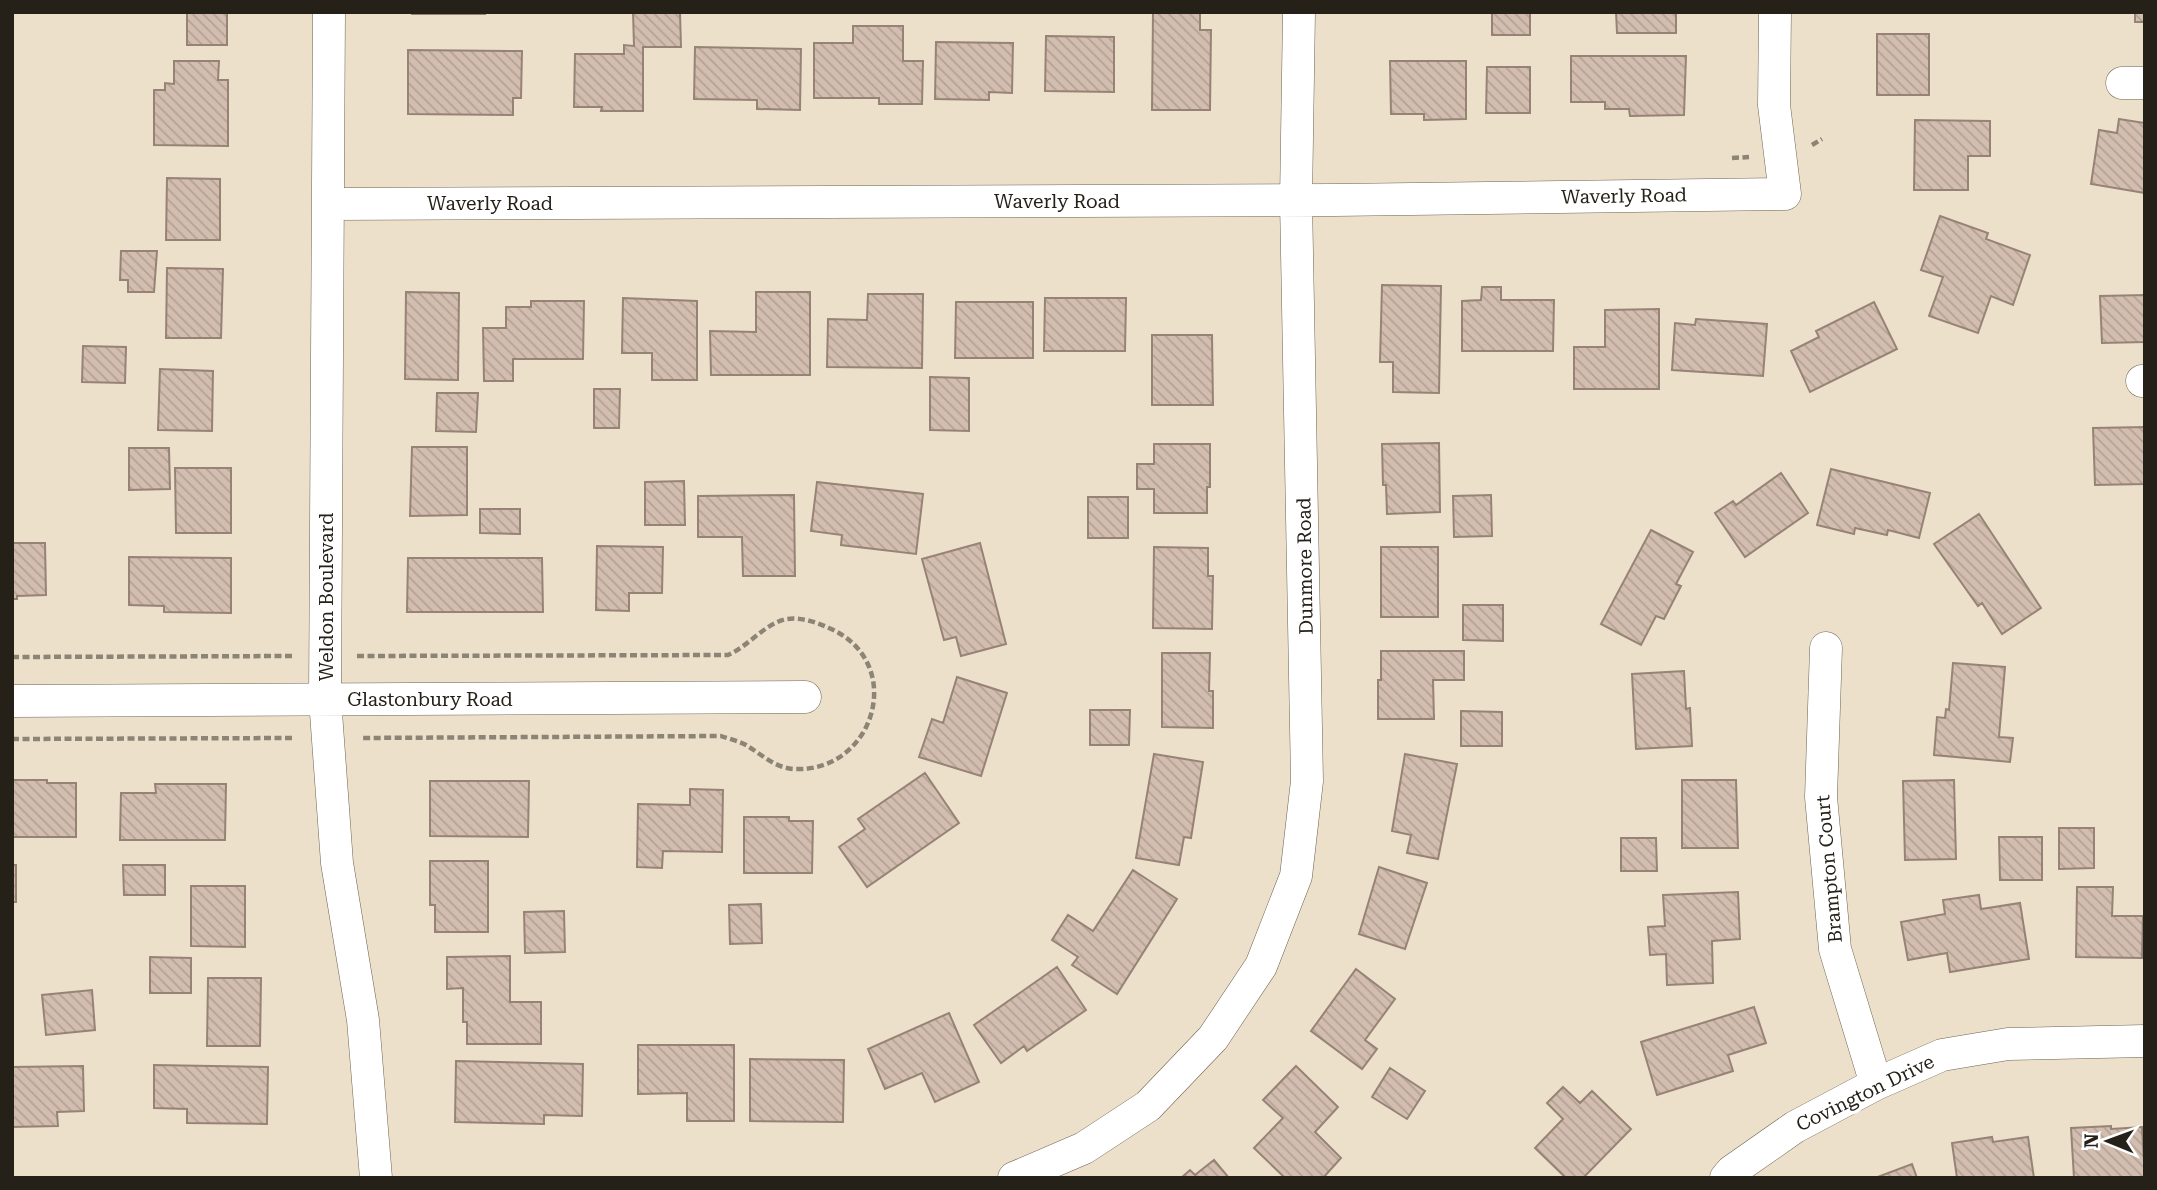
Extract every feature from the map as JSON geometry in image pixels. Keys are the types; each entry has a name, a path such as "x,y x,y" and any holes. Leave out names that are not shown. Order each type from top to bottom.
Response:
{"street":[{"name":"Weldon Boulevard","path":"329,12 330,204 325,699 337,863 363,1020 376,1178"},
{"name":"Dunmore Road","path":"1014,1178 1084,1148 1148,1106 1213,1038 1261,966 1296,876 1307,781 1296,200 1299,12"},
{"name":"Waverly Road","path":"330,204 1296,200 1785,194 1774,105 1775,12"},
{"name":"Brampton Court","path":"1826,648 1821,797 1835,949 1876,1084"},
{"name":"Glastonbury Road","path":"12,701 805,697"},
{"name":"Covington Drive","path":"1726,1178 1795,1127 1876,1084 1942,1055 2008,1044 2087,1040 2145,1041"}],"building":[{"path":"187,12 227,12 227,45 187,45"},
{"path":"485,12 485,14 412,14"},
{"path":"633,12 680,12 681,47 643,47 643,111 601,111 602,107 574,107 575,54 624,54 624,45 634,46"},
{"path":"1153,12 1200,12 1200,30 1211,30 1210,110 1152,110"},
{"path":"1492,12 1530,12 1530,35 1492,35"},
{"path":"1616,12 1676,12 1676,33 1617,33"},
{"path":"2135,12 2145,12 2145,22 2135,22"},
{"path":"853,26 903,26 903,61 923,61 922,104 879,104 879,98 814,98 814,43 853,43"},
{"path":"1877,34 1929,34 1929,95 1877,95"},
{"path":"1046,36 1114,37 1114,92 1045,91"},
{"path":"936,42 1013,43 1012,93 989,92 989,100 935,99"},
{"path":"695,47 801,49 800,110 757,109 757,100 694,99"},
{"path":"408,50 522,51 521,98 513,98 513,115 408,114"},
{"path":"1571,56 1686,56 1684,115 1630,116 1629,109 1605,109 1605,102 1571,102"},
{"path":"174,61 219,61 218,80 228,80 228,146 154,145 154,90 165,90 165,83 174,84"},
{"path":"1390,61 1466,61 1466,119 1424,120 1424,114 1391,114"},
{"path":"1487,67 1530,67 1530,113 1486,113"},
{"path":"2119,119 2145,123 2145,193 2091,184 2099,130 2117,133"},
{"path":"1915,120 1990,121 1990,156 1968,156 1968,190 1914,190"},
{"path":"167,178 220,179 220,240 166,240"},
{"path":"1940,216 1988,233 1986,239 2030,255 2013,305 1991,296 1978,333 1929,316 1943,277 1921,270"},
{"path":"121,251 157,251 154,292 128,292 128,280 120,280"},
{"path":"167,268 223,269 221,338 166,338"},
{"path":"1382,285 1441,286 1439,393 1393,392 1393,362 1380,362"},
{"path":"1482,287 1501,287 1501,300 1554,300 1553,351 1462,351 1462,301 1481,300"},
{"path":"406,292 459,293 458,380 405,379"},
{"path":"756,292 810,292 810,375 711,375 710,331 756,332"},
{"path":"868,294 923,294 922,368 827,367 828,319 867,320"},
{"path":"2145,295 2145,342 2102,343 2100,296"},
{"path":"623,298 697,301 697,380 652,380 652,353 622,353"},
{"path":"1045,298 1126,298 1125,351 1044,351"},
{"path":"531,301 584,301 583,359 513,359 513,381 484,381 483,328 506,328 506,307 531,307"},
{"path":"956,302 1033,302 1033,358 955,358"},
{"path":"1874,302 1897,349 1810,392 1791,351 1819,337 1816,331"},
{"path":"1659,309 1659,389 1574,389 1574,347 1605,347 1605,310"},
{"path":"1696,319 1767,324 1763,376 1672,370 1675,323 1695,325"},
{"path":"1152,335 1212,335 1213,405 1152,405"},
{"path":"83,346 126,347 125,383 82,382"},
{"path":"160,369 213,371 212,431 158,430"},
{"path":"930,377 969,378 969,431 930,430"},
{"path":"594,389 620,389 619,428 594,428"},
{"path":"437,393 478,393 476,432 436,431"},
{"path":"2145,427 2145,484 2095,485 2093,428"},
{"path":"1439,443 1440,512 1387,514 1382,444"},
{"path":"1154,444 1210,444 1207,513 1154,513 1154,489 1137,489 1137,464 1154,464"},
{"path":"412,447 467,447 467,515 410,516"},
{"path":"129,448 169,448 170,489 129,490"},
{"path":"175,468 231,468 231,533 176,533"},
{"path":"1831,469 1930,493 1919,538 1888,530 1887,535 1855,528 1854,534 1817,525"},
{"path":"1781,473 1808,513 1745,557 1715,513 1733,501 1736,505"},
{"path":"684,481 685,525 645,525 645,482"},
{"path":"817,482 923,494 916,554 841,545 842,535 811,531"},
{"path":"794,495 795,576 743,576 742,537 698,537 698,496"},
{"path":"1491,495 1492,536 1454,537 1453,496"},
{"path":"1088,497 1128,497 1128,538 1088,538"},
{"path":"480,509 520,509 520,534 480,533"},
{"path":"1979,514 2041,608 2002,634 1982,603 1978,606 1934,544"},
{"path":"1651,530 1693,552 1676,584 1681,586 1664,619 1656,616 1641,645 1601,624"},
{"path":"12,543 45,543 46,595 17,596 17,599 12,599"},
{"path":"980,543 1006,644 961,656 956,637 944,640 922,559"},
{"path":"597,546 663,547 662,593 629,593 629,611 596,610"},
{"path":"1154,547 1208,548 1208,576 1213,576 1212,629 1153,628"},
{"path":"1381,547 1438,547 1438,617 1381,617"},
{"path":"129,557 231,558 231,613 164,612 164,606 129,605"},
{"path":"408,558 542,558 543,612 407,612"},
{"path":"1463,605 1503,605 1503,641 1463,640"},
{"path":"1381,651 1464,651 1464,680 1433,680 1434,719 1378,719"},
{"path":"1162,653 1210,653 1209,691 1213,691 1213,728 1162,727"},
{"path":"1953,663 2005,667 1999,737 2013,738 2010,762 1934,755 1937,717 1945,718 1946,709 1949,710"},
{"path":"1684,671 1692,746 1636,749 1632,674"},
{"path":"957,677 1007,693 981,776 919,757 932,719 943,723"},
{"path":"1090,710 1130,710 1129,745 1090,745"},
{"path":"1461,711 1502,712 1502,746 1461,746"},
{"path":"1154,754 1203,762 1191,838 1184,837 1179,865 1136,858"},
{"path":"1405,754 1457,764 1438,859 1407,853 1411,835 1392,831"},
{"path":"925,773 959,823 867,887 839,847 865,829 858,819"},
{"path":"12,780 76,783 76,837 12,837"},
{"path":"1682,780 1736,780 1738,848 1682,848"},
{"path":"1954,780 1956,859 1905,860 1903,781"},
{"path":"430,781 529,781 528,837 430,836"},
{"path":"155,784 226,784 225,840 120,840 121,793 156,793"},
{"path":"690,789 723,790 722,852 663,851 662,868 637,867 638,804 690,805"},
{"path":"744,817 789,817 789,821 813,821 812,873 744,873"},
{"path":"2059,828 2094,828 2094,868 2059,869"},
{"path":"1999,837 2042,837 2042,880 2000,880"},
{"path":"1621,838 1656,838 1657,871 1621,871"},
{"path":"430,861 488,861 488,932 435,932 435,905 430,905"},
{"path":"12,865 16,865 16,902 12,902"},
{"path":"123,865 165,865 165,895 124,895"},
{"path":"1379,867 1427,883 1405,949 1359,934"},
{"path":"1133,870 1177,899 1117,994 1072,965 1078,957 1052,940 1068,915 1093,931"},
{"path":"191,886 245,886 245,947 191,946"},
{"path":"2077,887 2113,887 2112,916 2143,916 2142,958 2076,957"},
{"path":"1738,892 1740,939 1712,941 1713,983 1667,985 1666,954 1650,955 1648,927 1665,926 1663,895"},
{"path":"1979,895 1981,909 2020,903 2029,959 1950,972 1947,953 1908,960 1901,922 1945,914 1943,900"},
{"path":"761,904 762,943 730,944 729,905"},
{"path":"564,911 565,952 525,953 524,912"},
{"path":"510,956 510,1002 541,1002 541,1044 467,1044 467,1022 463,1022 463,988 447,989 447,957"},
{"path":"150,957 191,958 191,993 150,993"},
{"path":"1057,967 1086,1010 1027,1051 1024,1046 1001,1063 974,1025"},
{"path":"1356,969 1395,999 1365,1040 1377,1049 1362,1069 1311,1031"},
{"path":"208,978 261,978 260,1046 207,1046"},
{"path":"92,990 95,1030 46,1035 42,995"},
{"path":"1754,1007 1766,1043 1728,1055 1733,1071 1657,1095 1641,1042"},
{"path":"949,1013 979,1082 935,1102 922,1073 885,1089 868,1049"},
{"path":"638,1045 734,1045 734,1121 687,1121 687,1093 638,1094"},
{"path":"750,1059 844,1060 843,1122 750,1121"},
{"path":"456,1061 583,1064 582,1116 544,1115 544,1124 455,1122"},
{"path":"154,1065 268,1067 267,1124 187,1123 187,1109 154,1108"},
{"path":"83,1066 84,1111 57,1112 58,1126 12,1127 12,1067"},
{"path":"1296,1066 1338,1107 1315,1132 1341,1158 1323,1178 1285,1178 1254,1148 1283,1118 1263,1100"},
{"path":"1390,1068 1425,1091 1407,1119 1372,1097"},
{"path":"1563,1087 1580,1103 1592,1091 1631,1129 1583,1178 1566,1178 1535,1148 1563,1119 1547,1103"},
{"path":"2111,1126 2111,1129 2142,1127 2145,1178 2074,1178 2071,1128"},
{"path":"1992,1137 1993,1142 2028,1137 2034,1178 1957,1178 1952,1143"},
{"path":"1214,1160 1229,1178 1181,1178 1190,1170 1195,1175"},
{"path":"1912,1164 1917,1178 1875,1178"}]}
